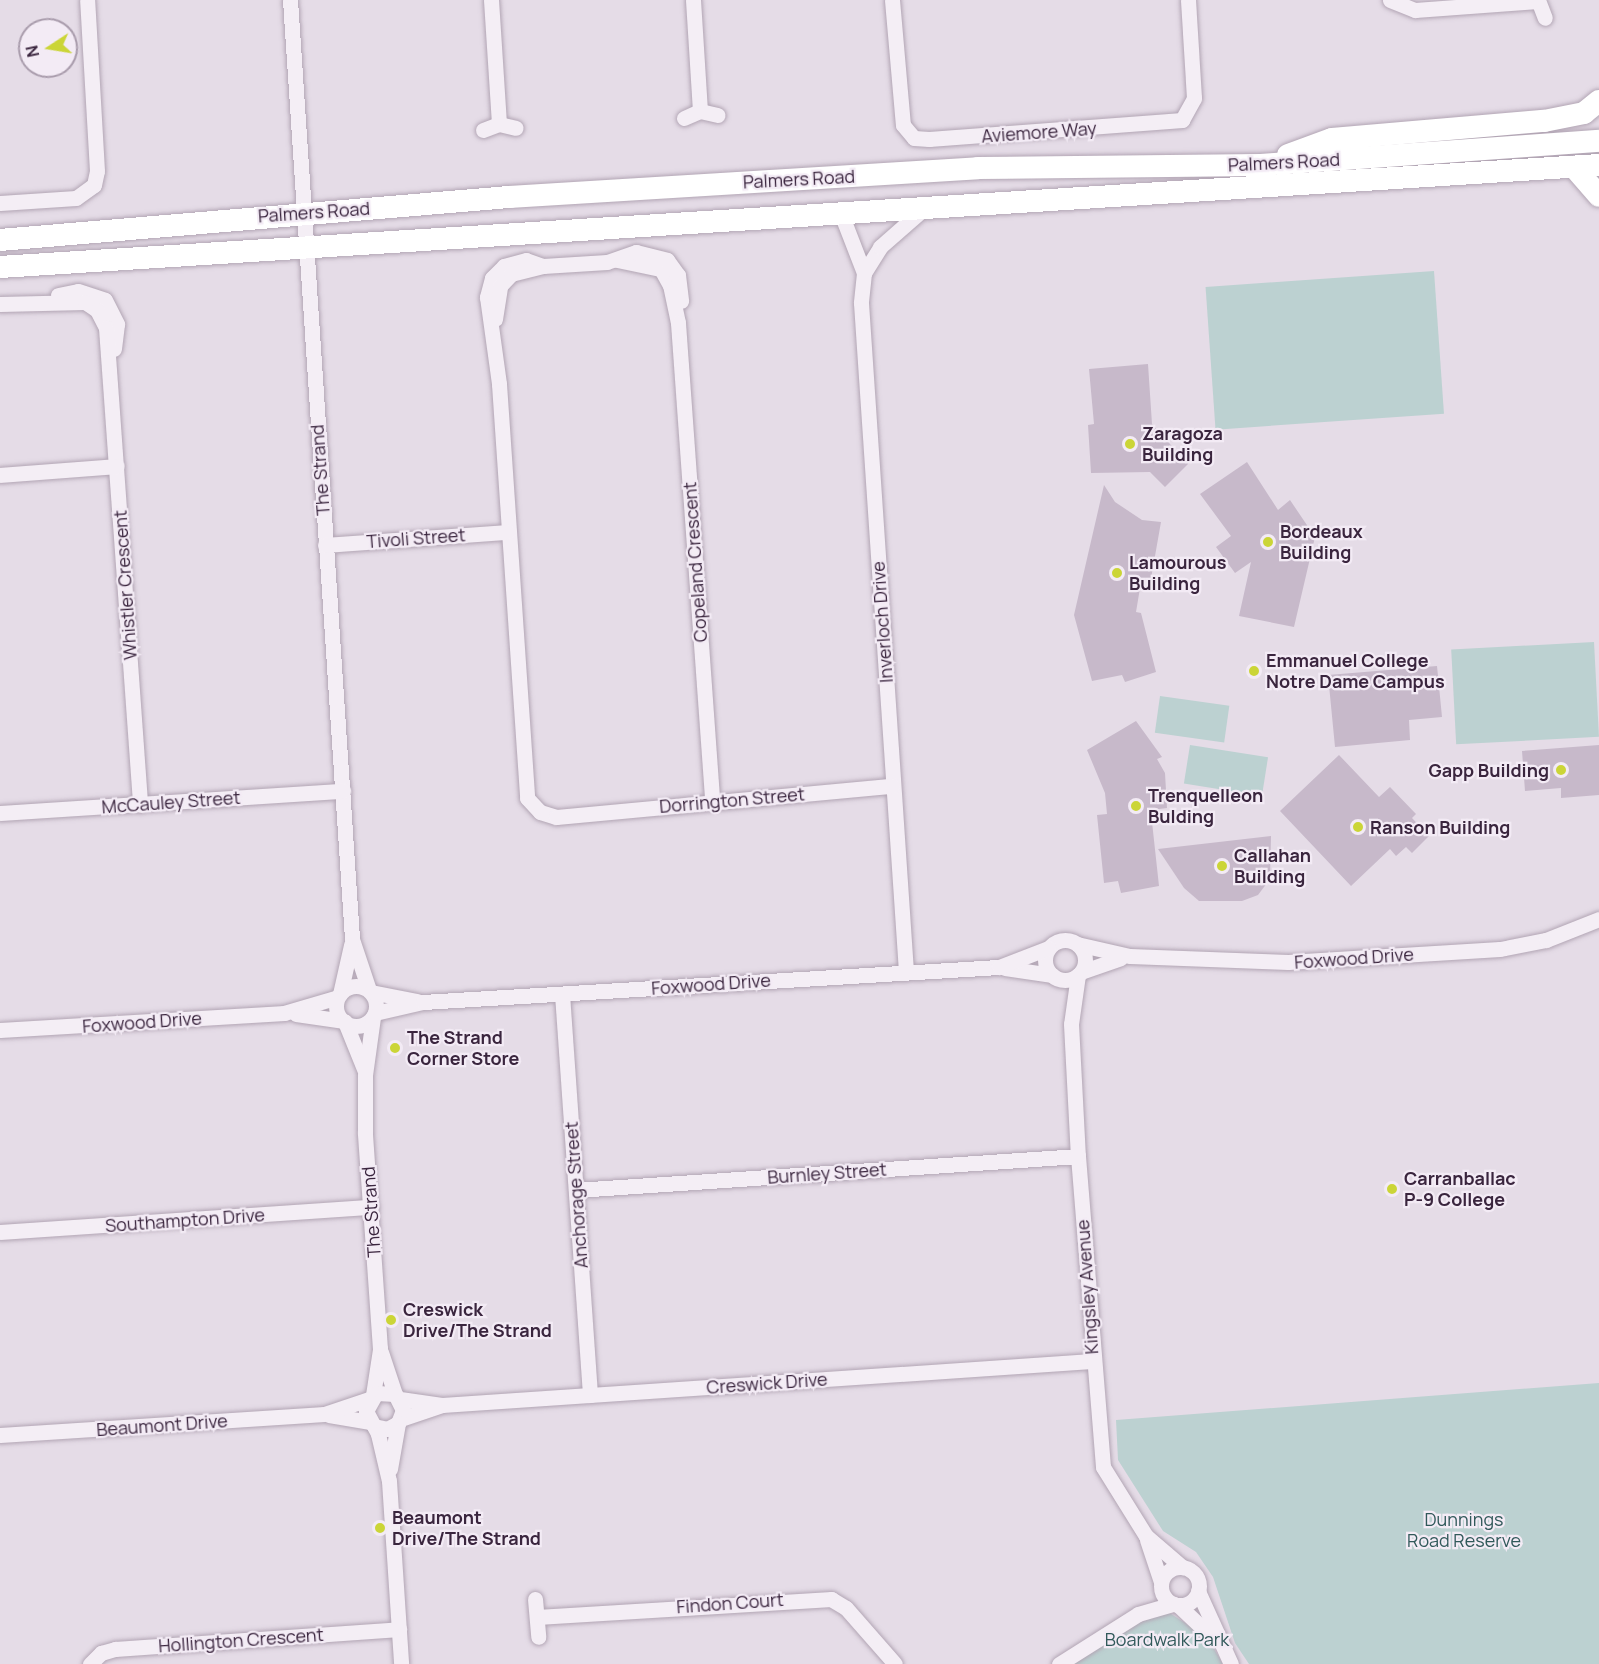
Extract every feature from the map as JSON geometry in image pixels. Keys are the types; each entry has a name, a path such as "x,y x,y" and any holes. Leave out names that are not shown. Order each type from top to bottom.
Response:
{"main road":[{"path":"1261,165 1332,139 1544,121 1584,113 1599,101"},
{"name":"Palmers Road","path":"0,240 303,212 978,168 1261,165 1599,141"},
{"name":"Palmers Road","path":"0,267 306,246 921,211 1599,165"},
{"path":"1574,167 1599,196"}],"street":[{"path":"0,203 76,198 94,185 97,171 87,0"},
{"name":"The Strand","path":"290,0 352,939 370,991"},
{"path":"491,0 499,124"},
{"path":"693,0 700,111"},
{"name":"Aviemore Way","path":"892,0 903,125 909,135 929,140 1182,120 1194,98 1188,0"},
{"path":"1393,3 1415,10 1538,0 1545,18"},
{"path":"684,118 700,111 718,115"},
{"path":"483,130 499,124 516,128"},
{"name":"Inverloch Drive","path":"906,971 861,303 864,273 880,247 921,211"},
{"name":"Inverloch Drive","path":"842,216 864,273"},
{"name":"Copeland Crescent","path":"536,803 524,789 525,768 494,327 500,286 511,274 543,266 617,260 661,269 670,285 678,323 712,801"},
{"name":"Whistler Crescent","path":"0,304 38,301 78,291 105,300 117,324 111,364 140,804"},
{"path":"0,466 20,471"},
{"path":"0,475 20,471 117,466"},
{"name":"Tivoli Street","path":"325,545 508,532"},
{"name":"Dorrington Street","path":"536,803 547,816 570,815 893,786"},
{"name":"McCauley Street","path":"0,813 342,791"},
{"name":"Foxwood Drive","path":"999,967 1048,948 1061,940 1130,956 1288,962 1500,949 1576,930 1599,919"},
{"name":"Foxwood Drive","path":"1576,930 1599,932"},
{"name":"The Strand","path":"339,996 352,939"},
{"path":"1077,944 1085,958 1079,974"},
{"path":"1048,948 1045,963 1053,976"},
{"name":"Foxwood Drive","path":"374,1015 423,1002 906,971 999,967 1053,976 1079,974 1130,956"},
{"name":"Kingsley Avenue","path":"1079,974 1071,1024 1092,1361 1103,1467 1146,1536 1161,1584"},
{"name":"Kingsley Avenue","path":"1053,976 1071,1024"},
{"path":"352,986 370,991 374,1015 363,1025 345,1022 336,1008 339,996 352,986"},
{"name":"Foxwood Drive","path":"370,991 423,1002"},
{"name":"Anchorage Street","path":"562,994 590,1395"},
{"name":"Foxwood Drive","path":"284,1013 339,996"},
{"name":"Foxwood Drive","path":"0,1030 284,1013 345,1022"},
{"name":"The Strand","path":"371,1397 380,1349 365,1075 374,1015"},
{"name":"The Strand","path":"345,1022 365,1075"},
{"name":"Burnley Street","path":"576,1190 1078,1156"},
{"name":"Southampton Drive","path":"0,1233 371,1207"},
{"name":"The Strand","path":"380,1349 398,1396"},
{"name":"Creswick Drive","path":"398,1396 442,1405 1092,1361"},
{"path":"388,1481 400,1421 398,1396 384,1391 371,1397 366,1411 372,1424 388,1481 401,1664"},
{"name":"Beaumont Drive","path":"324,1414 371,1397"},
{"name":"Creswick Drive","path":"400,1421 442,1405"},
{"name":"Beaumont Drive","path":"0,1435 324,1414 372,1424"},
{"path":"372,1424 387,1429 400,1421"},
{"name":"Kingsley Avenue","path":"1146,1536 1182,1567"},
{"path":"1138,1614 1170,1569 1182,1567 1196,1576 1198,1591 1218,1643 1231,1664"},
{"path":"1161,1584 1176,1605 1218,1643"},
{"path":"1059,1664 1138,1614 1193,1600 1198,1591"},
{"path":"535,1599 538,1637"},
{"name":"Findon Court","path":"537,1617 831,1599 846,1608 895,1664"},
{"name":"Hollington Crescent","path":"90,1664 97,1655 115,1648 399,1629"}],"green space":[{"path":"1434,271 1444,414 1216,430 1206,287"},
{"path":"1594,642 1599,737 1456,744 1451,649"},
{"path":"1160,696 1229,706 1224,742 1155,733"},
{"path":"1190,745 1268,757 1262,796 1184,784"},
{"name":"Dunnings Road Reserve","path":"1599,1383 1599,1664 1249,1664 1235,1643 1213,1577 1196,1552 1163,1531 1118,1460 1116,1420"},
{"name":"Boardwalk Park","path":"1168,1612 1207,1637 1223,1664 1071,1664 1141,1622"}],"building":[{"name":"Zaragoza Building","path":"1148,364 1152,424 1188,464 1165,487 1150,472 1091,473 1088,425 1094,424 1089,369"},
{"name":"Bordeaux Building","path":"1247,462 1278,510 1290,500 1315,537 1294,627 1239,616 1251,562 1235,573 1216,547 1231,536 1200,494"},
{"name":"Lamourous Building","path":"1104,485 1115,502 1142,520 1161,522 1149,590 1140,588 1136,612 1141,613 1156,672 1125,682 1122,675 1092,681 1074,615"},
{"path":"1437,666 1442,717 1409,720 1410,740 1335,747 1328,675"},
{"name":"Trenquelleon Bulding","path":"1136,721 1162,757 1157,759 1165,773 1167,808 1159,809 1161,822 1152,822 1159,886 1121,893 1118,881 1104,883 1097,815 1107,814 1105,793 1087,750"},
{"name":"Gapp Building","path":"1599,745 1599,795 1561,798 1561,788 1525,791 1522,751"},
{"name":"Ranson Building","path":"1339,755 1379,797 1390,787 1416,814 1412,818 1429,836 1412,853 1406,847 1396,856 1390,849 1351,886 1280,811"},
{"name":"Callahan Building","path":"1271,836 1270,879 1258,895 1242,901 1199,901 1184,888 1158,849"}],"place":[{"name":"Zaragoza Building","path":"1130,444"},
{"name":"Bordeaux Building","path":"1268,542"},
{"name":"Lamourous Building","path":"1117,573"},
{"name":"Emmanuel College Notre Dame Campus","path":"1254,671"},
{"name":"Gapp Building","path":"1561,770"},
{"name":"Trenquelleon Bulding","path":"1136,806"},
{"name":"Ranson Building","path":"1358,827"},
{"name":"Callahan Building","path":"1222,866"},
{"name":"The Strand Corner Store","path":"395,1048"},
{"name":"Carranballac P-9 College","path":"1392,1189"},
{"name":"Creswick Drive/The Strand","path":"391,1320"},
{"name":"Beaumont Drive/The Strand","path":"380,1528"}]}
